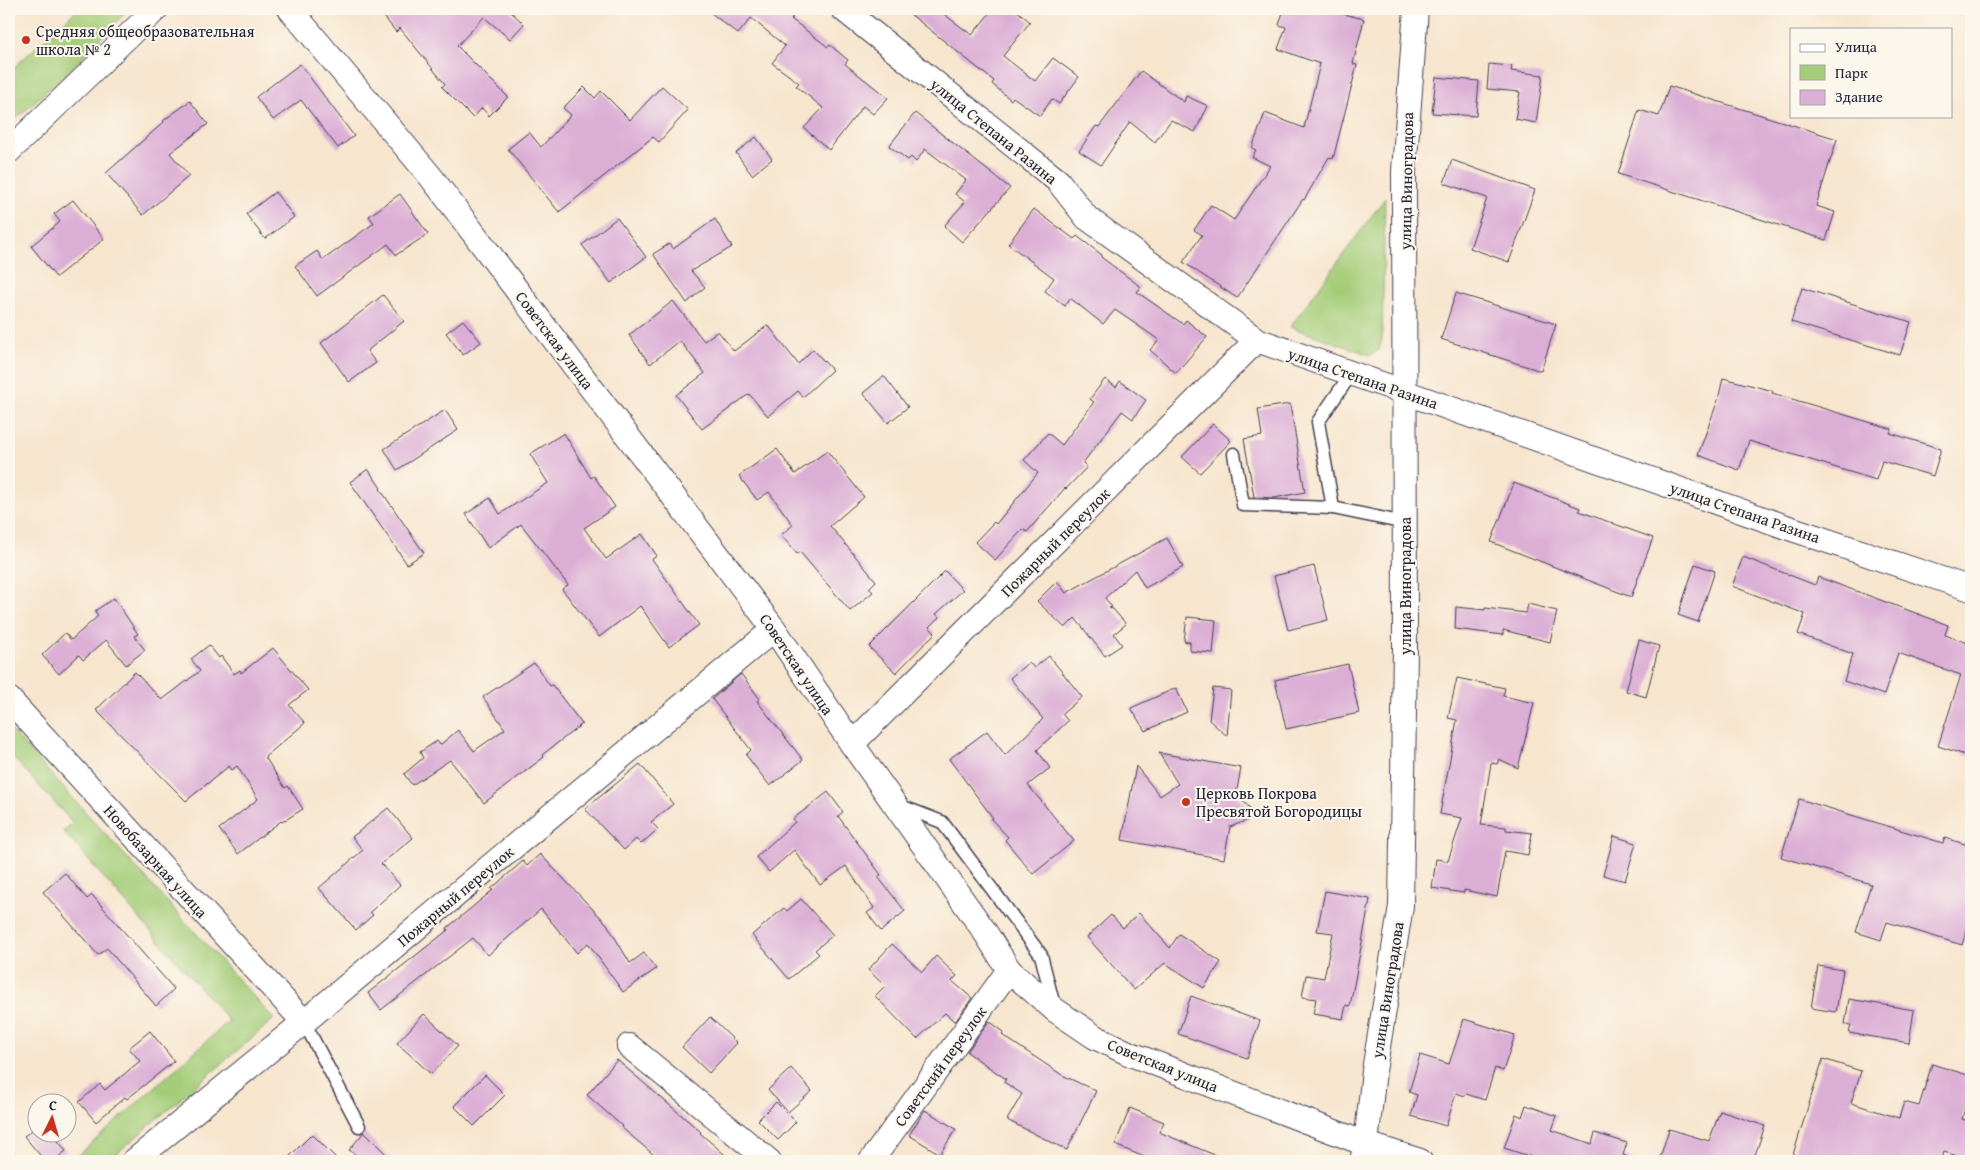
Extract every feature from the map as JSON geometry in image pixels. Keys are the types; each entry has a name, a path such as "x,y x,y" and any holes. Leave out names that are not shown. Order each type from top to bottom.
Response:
{"street":[{"path":"9,151 156,9"},
{"name":"Советская улица","path":"290,9 431,177 774,628 852,744 985,932 1009,970 1055,1010 1095,1037 1128,1053 1364,1153 1420,1161"},
{"name":"улица Степана Разина","path":"843,9 1058,181 1087,218 1257,340 1971,590"},
{"name":"улица Виноградова","path":"1364,1153 1374,1071 1401,906 1406,392 1404,171 1416,9"},
{"name":"Пожарный переулок","path":"852,744 1257,340"},
{"name":"Пожарный переулок","path":"134,1161 304,1022 774,628"},
{"name":"Новобазарная улица","path":"9,699 304,1022"},
{"name":"Советский переулок","path":"871,1161 1009,970"},
{"path":"629,1046 769,1161"}],"lane":[{"path":"1333,508 1318,422 1351,374"},
{"path":"1234,454 1243,505 1333,508 1405,523"},
{"path":"894,804 942,822 1041,955 1055,1010"},
{"path":"304,1022 359,1126"}],"green space":[{"path":"78,9 129,9 67,73 9,125 9,72"},
{"path":"1385,198 1382,339 1379,350 1370,355 1290,327"},
{"path":"9,728 274,1019 108,1161 72,1161 229,1021 63,831 73,823 9,753"}],"building":[{"path":"378,9 508,9 524,24 510,39 484,17 457,46 508,97 489,116 482,108 473,118 442,87 445,84 400,28 396,32"},
{"path":"706,9 782,9 793,18 791,19 828,47 830,45 848,60 845,64 888,98 873,114 863,106 829,150 804,128 823,108 796,86 799,83 772,63 785,46 751,18 738,34"},
{"path":"904,9 937,9 972,35 993,9 1015,9 1030,22 1003,56 1035,81 1053,58 1079,77 1059,104 1052,99 1040,116 1013,97 1011,100 992,84 994,81"},
{"path":"1284,9 1323,9 1364,19 1353,64 1357,65 1333,159 1329,157 1304,200 1237,298 1183,262 1202,235 1194,230 1211,205 1234,220 1270,166 1252,157 1256,150 1252,148 1265,113 1304,128 1320,64 1278,49 1286,27 1279,25"},
{"path":"300,64 354,136 338,148 301,100 273,120 256,97"},
{"path":"1489,64 1512,66 1511,71 1543,75 1536,123 1515,119 1520,92 1487,89"},
{"path":"1141,71 1184,102 1186,96 1208,106 1195,132 1171,120 1155,142 1130,122 1101,165 1079,151 1096,126 1099,127"},
{"path":"1436,77 1479,81 1476,116 1432,113"},
{"path":"662,86 688,110 659,142 653,137 559,212 508,149 529,132 541,147 571,115 563,108 584,87 595,98 601,91 630,120"},
{"path":"1669,86 1837,139 1816,206 1835,212 1826,240 1618,174 1639,110 1659,116"},
{"path":"190,101 208,124 170,153 189,176 143,215 106,173 163,121"},
{"path":"915,113 1010,188 962,242 944,226 965,202 955,194 966,180 925,149 916,162 911,157 908,160 889,146"},
{"path":"756,137 772,159 752,175 736,153"},
{"path":"1452,160 1535,190 1509,262 1470,248 1487,198 1444,183"},
{"path":"275,192 294,217 265,239 246,214"},
{"path":"400,194 428,234 396,255 388,244 317,296 295,266 317,251 323,260 374,223 369,216"},
{"path":"73,200 104,239 56,277 31,246 60,222 54,214"},
{"path":"1034,209 1074,239 1077,236 1102,255 1101,257 1141,287 1137,292 1183,324 1186,320 1207,337 1176,373 1150,350 1159,340 1115,310 1103,324 1070,298 1065,306 1045,291 1054,278 1008,244"},
{"path":"617,218 646,257 611,283 582,245"},
{"path":"715,219 732,247 691,271 705,287 687,303 653,254 669,244 673,249"},
{"path":"1802,288 1911,322 1900,355 1791,322"},
{"path":"1456,293 1556,324 1541,371 1441,339"},
{"path":"383,295 404,321 367,351 376,363 349,382 321,343"},
{"path":"673,301 704,341 718,331 734,351 768,325 798,364 813,349 832,370 803,397 798,391 768,416 749,394 702,429 676,395 705,373 680,341 650,364 629,335"},
{"path":"463,320 481,342 463,355 446,333"},
{"path":"884,376 908,407 888,423 863,393"},
{"path":"1723,378 1773,391 1772,393 1892,429 1890,433 1941,449 1933,476 1882,461 1876,480 1749,441 1739,470 1698,455 1718,400"},
{"path":"1105,379 1116,387 1120,381 1146,400 1133,419 1122,411 1083,463 1087,467 1065,488 1027,532 1023,529 995,560 975,542 994,522 996,524 1038,473 1024,460 1048,433 1062,445 1094,402 1090,399"},
{"path":"1290,404 1305,492 1274,498 1254,497 1244,439 1262,436 1258,409"},
{"path":"445,410 458,430 397,470 384,449"},
{"path":"1213,424 1231,441 1200,473 1182,457"},
{"path":"564,433 591,478 594,476 615,507 584,528 606,559 642,534 657,556 652,559 699,625 669,647 640,606 599,637 562,589 568,585 521,524 488,548 466,514 490,498 500,514 548,483 530,454"},
{"path":"777,449 795,474 827,451 864,497 830,526 876,581 869,588 873,592 850,611 800,552 797,554 781,535 793,525 769,492 757,500 739,476"},
{"path":"368,469 424,553 407,564 350,482"},
{"path":"1514,483 1580,508 1579,511 1653,538 1631,597 1491,542"},
{"path":"1167,538 1183,567 1145,588 1135,570 1105,598 1112,607 1109,608 1113,609 1126,624 1114,634 1122,645 1105,656 1075,618 1065,628 1037,601 1057,581 1066,593"},
{"path":"1743,557 1815,585 1818,577 1948,625 1945,635 1971,644 1971,757 1938,746 1961,675 1898,653 1884,695 1844,681 1853,654 1798,634 1805,614 1732,586"},
{"path":"1695,564 1715,571 1698,622 1678,615"},
{"path":"1314,566 1328,620 1288,630 1274,576"},
{"path":"945,571 963,590 936,614 939,617 929,627 935,633 896,673 869,647"},
{"path":"114,598 138,634 134,636 145,650 126,665 106,640 83,660 79,655 59,674 42,655 65,633 71,640 98,616 95,611"},
{"path":"1528,604 1557,611 1550,642 1503,630 1503,635 1455,629 1456,607 1526,613"},
{"path":"1187,617 1216,620 1213,653 1190,651 1190,642 1184,641"},
{"path":"1639,640 1659,646 1646,697 1626,691"},
{"path":"209,645 219,658 221,656 234,674 240,670 241,673 273,648 308,690 289,705 305,723 265,757 285,788 288,786 303,809 281,821 238,854 219,829 258,799 237,766 232,770 229,766 186,801 96,710 135,672 162,700 200,671 191,659"},
{"path":"1049,656 1082,697 1062,714 1068,721 1037,750 1050,768 1028,785 1074,841 1033,874 1005,840 1008,837 991,819 993,818 949,759 987,731 1005,755 1043,719 1010,678 1029,662 1034,668"},
{"path":"534,663 550,686 552,685 582,724 542,755 544,757 484,803 450,760 412,785 404,774 423,758 420,752 437,741 440,745 458,730 474,751 505,729 483,697"},
{"path":"1348,664 1359,713 1286,729 1275,680"},
{"path":"741,674 760,699 757,701 803,760 770,786 746,755 751,750 712,699"},
{"path":"1457,678 1505,688 1503,696 1534,703 1518,768 1499,759 1497,764 1491,763 1481,825 1506,827 1506,830 1532,833 1528,855 1505,851 1497,897 1464,890 1464,893 1432,888 1436,859 1448,861 1462,818 1440,814 1457,720 1448,718"},
{"path":"1176,688 1187,712 1145,731 1131,708"},
{"path":"1213,688 1231,690 1227,736 1209,720"},
{"name":"Церковь Покрова Пресвятой Богородицы","path":"1159,753 1241,768 1236,795 1250,808 1248,820 1230,827 1224,859 1122,840 1136,766 1160,796 1178,784"},
{"path":"640,764 673,804 651,822 658,829 641,844 636,839 624,850 585,809"},
{"path":"828,792 843,812 838,816 881,875 878,877 905,911 881,931 867,913 874,908 846,866 820,885 794,850 769,872 756,857 795,822 793,819"},
{"path":"1799,799 1943,843 1945,838 1971,846 1971,915 1962,945 1887,922 1881,940 1856,932 1871,884 1781,857"},
{"path":"388,808 413,838 381,864 400,885 370,912 373,915 356,930 319,888 363,850 352,837"},
{"path":"1614,836 1636,843 1625,881 1603,875"},
{"path":"540,854 607,924 630,963 644,953 656,969 623,992 588,943 577,953 541,909 488,955 473,938 381,1010 368,993 448,930 447,928 493,890 491,889 523,861 527,866"},
{"path":"65,873 87,899 92,895 174,989 156,1006 107,948 98,955 43,892"},
{"path":"1325,891 1370,899 1350,1006 1346,1005 1343,1019 1313,1014 1316,999 1302,997 1306,975 1324,978 1333,933 1317,931"},
{"path":"801,899 833,935 815,950 819,954 789,979 752,935 784,908 787,911"},
{"path":"1139,913 1170,948 1179,934 1221,962 1204,988 1165,963 1134,990 1087,937 1111,915 1123,928"},
{"path":"892,944 922,972 936,956 957,976 952,981 972,998 955,1022 945,1013 917,1039 875,996 885,986 868,970"},
{"path":"1818,966 1843,970 1836,1012 1811,1008"},
{"path":"1191,996 1260,1021 1247,1058 1178,1034"},
{"path":"1849,999 1914,1010 1909,1043 1849,1033 1851,1025 1845,1024"},
{"path":"424,1014 458,1046 431,1074 397,1043"},
{"path":"710,1017 737,1043 709,1073 682,1047"},
{"path":"1464,1019 1515,1035 1503,1071 1495,1068 1485,1100 1456,1093 1446,1126 1411,1116 1417,1095 1409,1092 1420,1055 1449,1064"},
{"path":"989,1021 1004,1032 1002,1035 1062,1075 1096,1091 1067,1150 1007,1120 1022,1094 1004,1082 1006,1079 967,1052"},
{"path":"150,1031 174,1061 127,1099 125,1097 96,1122 79,1102 100,1084 105,1090 140,1061 129,1048"},
{"path":"1823,1059 1861,1071 1851,1103 1899,1118 1904,1102 1919,1106 1932,1064 1971,1076 1971,1090 1962,1119 1971,1122 1971,1160 1944,1152 1941,1161 1791,1161"},
{"path":"617,1060 732,1161 661,1161 621,1127 587,1095"},
{"path":"791,1068 812,1091 788,1112 768,1090"},
{"path":"485,1075 505,1095 474,1126 454,1106"},
{"path":"776,1102 796,1122 778,1140 758,1120"},
{"path":"1526,1105 1557,1116 1552,1130 1592,1144 1595,1133 1627,1143 1623,1155 1633,1159 1633,1161 1544,1161 1504,1148 1516,1114 1522,1117"},
{"path":"1130,1108 1164,1122 1159,1132 1229,1161 1154,1161 1115,1145"},
{"path":"925,1110 956,1129 940,1154 909,1135"},
{"path":"1720,1111 1765,1126 1755,1155 1759,1156 1758,1161 1659,1161 1669,1129 1709,1141"},
{"path":"364,1132 393,1161 364,1161 349,1150"},
{"path":"312,1134 339,1161 285,1161"},
{"path":"29,1142 59,1142 66,1151 53,1161 45,1161"}],"place":[{"name":"Средняя общеобразовательная школа № 2","path":"26,40"},
{"name":"Церковь Покрова Пресвятой Богородицы","path":"1186,802"}]}
